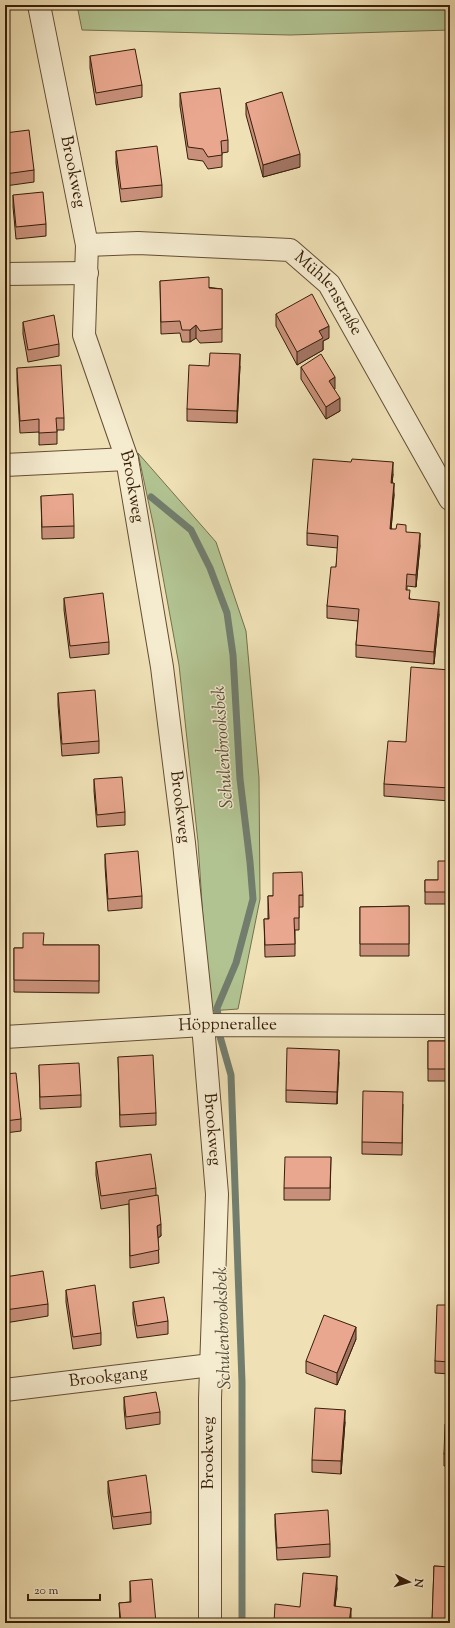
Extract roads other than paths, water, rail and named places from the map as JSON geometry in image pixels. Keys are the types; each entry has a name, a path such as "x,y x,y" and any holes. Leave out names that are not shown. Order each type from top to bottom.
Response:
{"street":[{"name":"Brookweg","path":"39,5 87,246 84,336 126,459 162,667 184,842 203,1025 218,1194 211,1366 209,1534 210,1623"},
{"name":"Mühlenstraße","path":"87,246 138,243 290,250 329,284 450,499"},
{"path":"5,274 87,273"},
{"path":"5,465 126,459"},
{"name":"Höppnerallee","path":"5,1037 203,1025 450,1026"},
{"name":"Brookgang","path":"5,1390 211,1366"}],"waterway":[{"name":"Schulenbrooksbek","path":"151,497 191,530 210,568 227,613 233,655 240,779 253,899 236,963 217,1008 218,1015"},
{"name":"Schulenbrooksbek","path":"219,1033 231,1075 242,1382 242,1623"}]}
